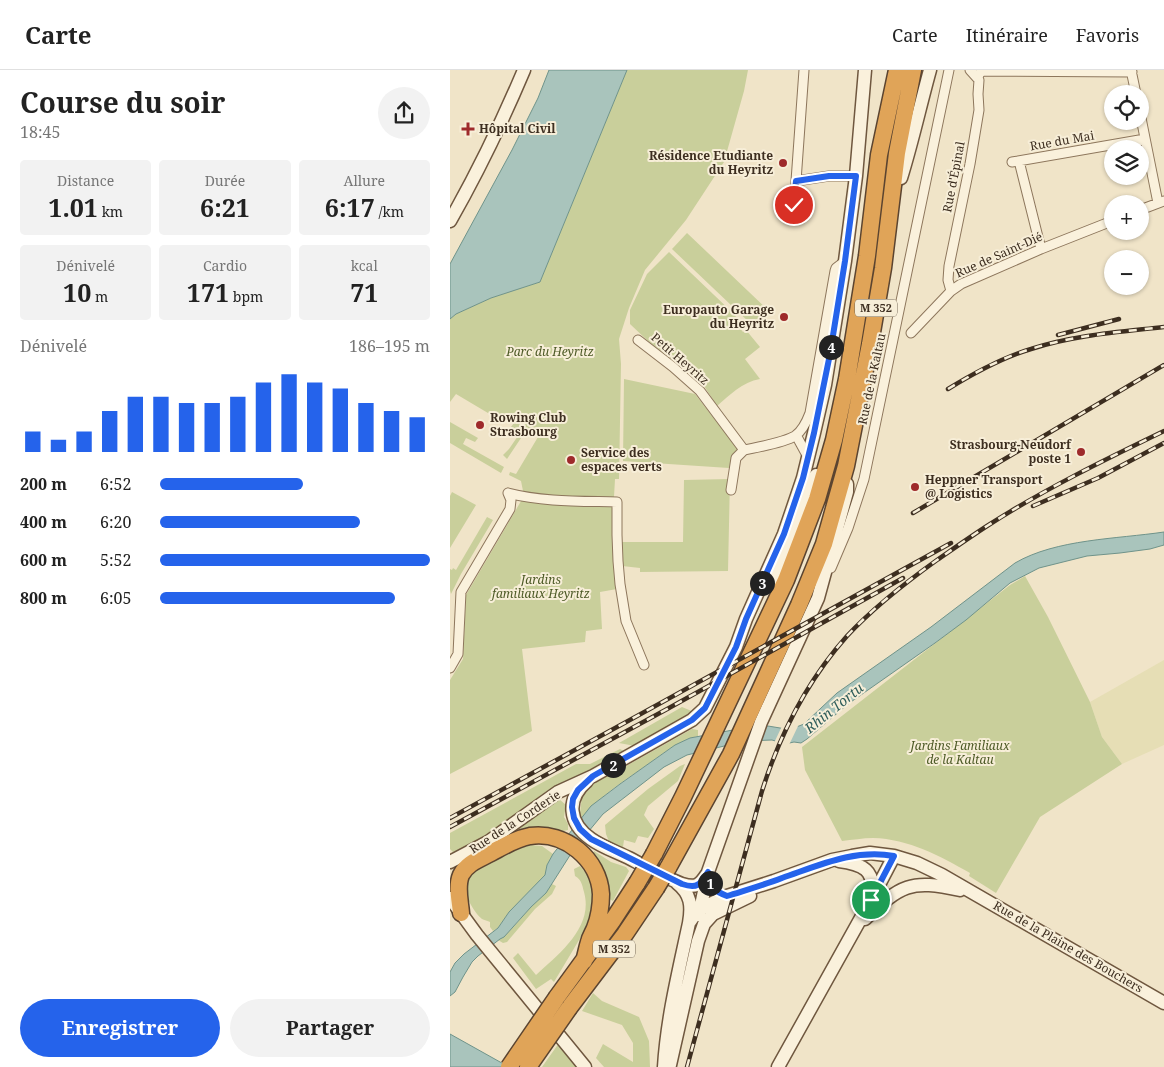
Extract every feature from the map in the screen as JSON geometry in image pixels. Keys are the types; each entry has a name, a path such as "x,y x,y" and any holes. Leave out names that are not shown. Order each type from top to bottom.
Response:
{"highway":[{"path":"879,155 879,114 886,70"},
{"name":"M 352","path":"528,1067 584,961 613,920 654,854 715,731 786,580 806,532 826,470 840,414 867,256 879,155 898,70"},
{"name":"M 352","path":"509,1067 625,934 656,888 671,875 731,754 753,723 824,544 846,466 883,268 897,153 913,70"},
{"path":"450,875 520,838 544,836 570,844 588,860 593,868 601,894 596,927 589,941 584,961"},
{"path":"461,913 458,884 466,868"}],"main road":[{"path":"450,221 496,134 524,70"},
{"name":"Rue de la Corderie","path":"450,862 488,842 558,792 593,776 681,727 700,714 711,698 736,647 746,619 784,534 795,503 814,433 828,370 845,261 856,176 865,70"},
{"path":"824,544 836,517 848,474 874,347 910,113 921,70"},
{"path":"901,178 930,70"},
{"path":"736,647 793,539 827,443 840,414"},
{"path":"666,1067 708,872 750,751 753,723 818,598 847,492 848,474"},
{"path":"593,776 575,794 572,807 576,823 591,839 671,875 688,886 697,886 708,872"},
{"path":"689,923 700,910 727,896 832,860 870,853 894,856"},
{"name":"Rue de la Plaine des Bouchers","path":"778,1067 894,856 905,858 924,866 973,892 1164,1003"},
{"path":"832,860 857,864 870,874 872,882 871,893 855,928"},
{"path":"708,872 709,882 712,887 727,896"},
{"path":"666,1067 666,1039 672,999 691,911 689,898 671,875"},
{"path":"666,1067 676,1039 698,941 704,924 713,914 762,890 774,881"},
{"name":"Rue de la Plaine des Bouchers","path":"855,928 889,897 910,886 932,884 973,892"},
{"path":"450,898 477,935 586,1067"}],"street":[{"path":"794,205 804,70"},
{"name":"Rue de la Kaltau","path":"818,598 848,528 864,479 949,70"},
{"path":"970,70 978,77 984,71 1132,71 1134,85"},
{"name":"Rue d'Épinal","path":"951,291 948,280 949,266 979,110 978,77"},
{"path":"1143,130 1161,202 1149,207"},
{"name":"Rue du Mai","path":"1042,249 1016,162 1145,139"},
{"path":"796,181 829,176 856,176"},
{"name":"Rue de Saint-Dié","path":"911,333 951,291 961,284 1104,224"},
{"path":"731,490 736,458 744,450 796,435 810,413 835,271 845,261"},
{"name":"Petit Heyritz","path":"638,340 700,391 744,450"},
{"path":"796,435 808,457"},
{"path":"450,668 458,654 461,592 510,509 511,500 508,493 565,501 617,502 618,561 626,621 644,665"}],"shaded area":[{"path":"1164,660 1164,745 1122,764 1102,737 1090,702"}],"green space":[{"name":"Parc du Heyritz","path":"627,70 748,70 724,162 686,220 645,270 629,308 619,339 621,364 619,479 615,479 613,515 617,589 600,592 602,629 586,631 585,642 522,649 532,731 450,774 450,680 463,659 466,595 524,496 521,481 509,475 510,472 516,474 538,437 527,429 507,459 503,455 520,433 511,427 518,413 515,412 510,420 503,417 500,422 456,394 450,402 450,319 456,314 491,298 540,282"},
{"path":"687,233 767,309 752,325 672,249"},
{"path":"669,252 735,315 736,317 733,320 743,332 746,330 760,347 745,359 760,379 742,386 717,406 704,386 649,342 630,324 630,310 647,274"},
{"path":"624,379 695,394 738,449 732,455 729,468 623,461"},
{"path":"450,422 478,438 475,442 466,438 463,444 504,467 501,473 450,443"},
{"name":"Jardins familiaux Heyritz","path":"730,479 728,571 640,572 640,568 622,566 621,542 683,542 684,480"},
{"path":"452,492 476,505 450,548 450,496"},
{"path":"487,517 493,520 451,594 450,569 456,570"},
{"name":"Jardins Familiaux de la Kaltau","path":"1025,576 1048,617 1090,702 1102,737 1122,764 1040,817 996,893 969,876 970,873 924,849 886,839 873,838 842,841 805,770 802,747 1010,585"},
{"path":"682,707 694,712 635,746 619,743"},
{"path":"692,729 698,730 698,736 676,745 627,778 603,797 582,818 580,813 582,796 590,789 594,781 628,765"},
{"path":"620,749 626,752 499,830 468,848 453,852 450,849 450,833 576,764 590,764"},
{"path":"685,764 678,781 648,806 644,815 654,829 648,838 638,836 635,843 624,840 623,847 610,844 605,825 648,789"},
{"path":"559,799 566,805 564,817 568,824 568,830 551,829 503,840 522,821"},
{"path":"529,845 542,846 553,854 547,865 546,875 509,912 498,928 493,931 490,927 490,922 479,917 468,899 465,887 471,871 497,855 504,855"},
{"path":"594,851 611,862 626,867 629,871 613,901 609,899 600,865 593,855"},
{"path":"580,866 593,887 592,908 588,925 554,982 551,979 536,989 513,958 518,953 536,975 572,939 584,917 586,905 581,883 575,876 574,869"},
{"path":"552,884 556,886 552,894 535,909 507,942 503,943 498,940 511,930"},
{"path":"593,993 602,1001 639,1017 649,1041 650,1067 604,1067 596,1058 603,1044 633,1062 633,1043 622,1025 582,1011"},
{"path":"559,1043 578,1067 542,1067"}],"water":[{"path":"549,70 627,70 540,282 491,298 456,314 450,319 450,264 512,150 538,98"},
{"name":"Rhin Tortu","path":"1164,532 1164,545 1150,549 1087,556 1039,568 1010,583 966,620 848,704 801,743 785,744 772,740 745,741 687,755 664,767 603,814 574,849 546,893 504,937 472,962 455,992 450,996 450,972 455,963 498,928 509,912 545,875 547,865 553,854 591,806 675,745 690,738 749,727 768,726 786,729 804,724 837,693 931,627 1015,563 1031,555 1068,544"},
{"path":"450,1034 509,1067 450,1067"}],"pier":[{"path":"799,724 789,745 784,746 774,743 782,726"}],"railway":[{"path":"1058,335 1119,319"},
{"path":"948,389 998,361 1047,344 1097,335 1164,327"},
{"path":"913,513 1164,365"},
{"path":"687,1067 762,791 786,729 819,671 847,636 868,615 925,569 974,534 1096,464 1164,431"},
{"path":"1033,506 1098,478 1164,443"},
{"path":"450,818 951,543"},
{"path":"450,827 903,578"}],"place":[{"name":"Hôpital Civil","path":"468,129"},
{"name":"Résidence Etudiante du Heyritz","path":"783,163"},
{"name":"Europauto Garage du Heyritz","path":"784,317"},
{"name":"Rowing Club Strasbourg","path":"480,425"},
{"name":"Strasbourg-Neudorf poste 1","path":"1081,452"},
{"name":"Service des espaces verts","path":"571,460"},
{"name":"Heppner Transport @ Logistics","path":"915,487"}],"route":[{"path":"794,205 796,181 829,176 856,176 845,261 825,385 803,478 784,534 746,619 736,647 705,708 700,714 681,727 593,776 575,794 572,812 576,823 591,839 673,881 688,886 697,886 708,872 709,882 712,887 727,896 832,860 870,853 894,856 871,900"}]}
